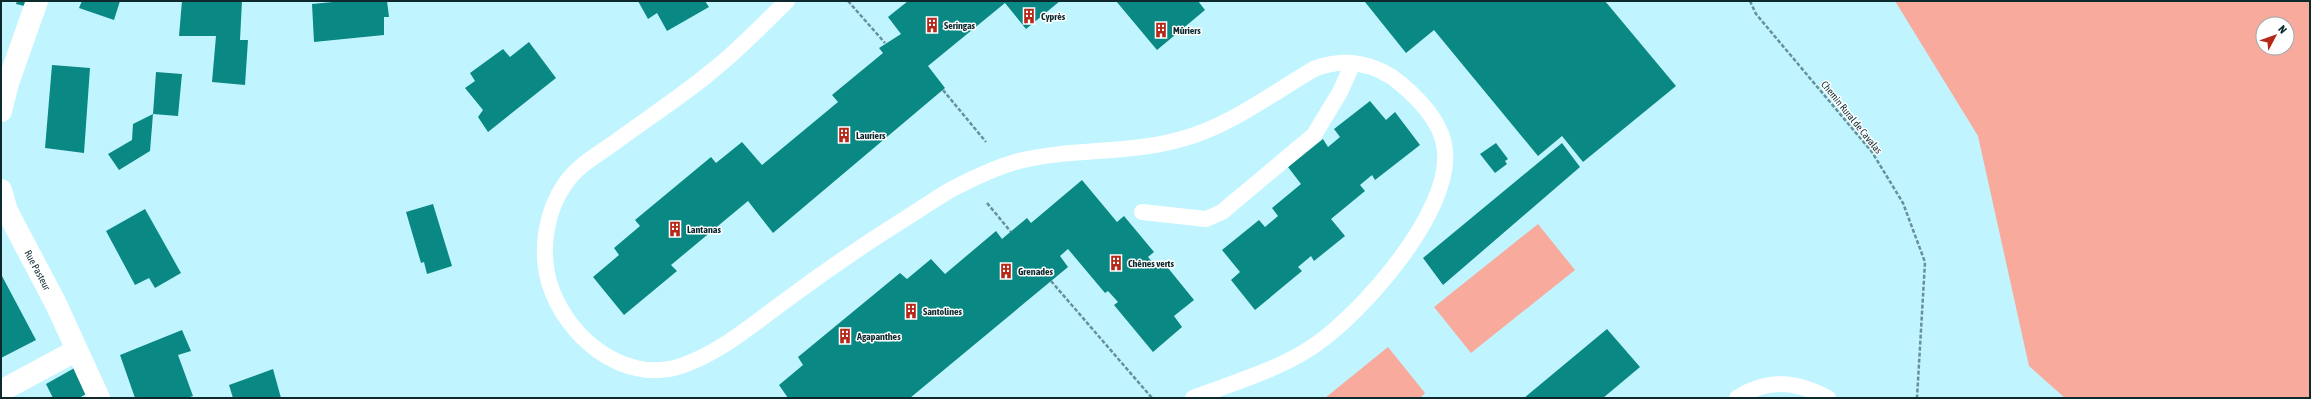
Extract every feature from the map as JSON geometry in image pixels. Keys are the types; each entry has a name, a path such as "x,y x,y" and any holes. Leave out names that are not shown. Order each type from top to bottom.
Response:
{"street":[{"path":"1,111 8,83 37,1"},
{"name":"Rue Pasteur","path":"1,190 7,211 77,350 99,398"},
{"path":"1,391 77,350"}],"lane":[{"path":"787,1 714,70 577,170 558,194 550,212 547,229 546,266 550,285 560,308 577,331 592,347 610,360 632,368 655,370 676,368 696,361 719,349 796,293 885,232 968,182 1017,161 1179,140 1219,125 1314,69 1328,64 1354,63 1376,68 1395,79 1427,110 1438,129 1445,150 1445,170 1438,194 1427,218 1413,242 1396,265 1340,325 1315,346 1290,359 1193,398"},
{"path":"1142,212 1206,219 1222,212 1314,135 1340,92 1354,63"},
{"path":"1737,398 1758,387 1782,384 1808,387 1828,398"}],"path":[{"path":"848,1 885,43"},
{"name":"Chemin Rural de Cavalas","path":"1750,1 1756,14 1872,152 1903,203 1925,262 1917,398"},
{"path":"943,90 1006,166"},
{"path":"968,182 1010,232"},
{"path":"1051,281 1152,398"}],"shaded area":[{"path":"1895,1 2310,1 2310,398 2065,398 2029,366 1978,136"},
{"path":"1538,224 1575,270 1471,353 1434,307"},
{"path":"1388,347 1425,393 1420,398 1325,398"}],"building":[{"path":"17,1 31,1 29,7 16,4"},
{"path":"82,1 120,1 114,20 79,8"},
{"path":"182,1 242,1 240,40 248,40 245,85 212,82 216,36 179,36"},
{"path":"343,1 387,1 389,17 384,17 384,35 314,42 312,4"},
{"path":"638,1 705,1 709,7 667,31 657,13 648,19"},
{"path":"908,1 1060,1 1026,29 1005,3 928,66 945,88 773,233 748,201 671,265 677,271 624,315 593,277 619,255 614,248 640,226 635,220 711,157 716,163 742,142 762,165 838,102 832,95 883,53 879,48 901,34 888,17"},
{"name":"Mûriers","path":"1116,1 1198,1 1205,10 1157,50"},
{"path":"1605,1 1676,86 1583,162 1562,136 1538,156 1434,30 1406,53 1365,2"},
{"path":"529,42 556,78 488,132 478,117 483,110 465,88 475,81 470,73 503,49 510,57"},
{"path":"52,65 90,68 84,153 45,148"},
{"path":"156,72 182,74 178,116 153,114"},
{"path":"1370,101 1386,120 1395,112 1420,145 1375,180 1372,175 1360,185 1365,191 1331,219 1345,236 1314,261 1311,256 1298,267 1302,271 1255,310 1231,280 1240,272 1222,250 1259,220 1265,227 1278,216 1272,208 1301,184 1288,167 1323,139 1328,147 1340,137 1334,129"},
{"path":"153,114 150,151 119,170 108,154 132,140 133,124"},
{"path":"1496,143 1508,159 1505,161 1507,164 1495,173 1480,154"},
{"path":"1562,143 1580,167 1443,285 1423,258"},
{"path":"1082,180 1117,222 1124,216 1154,252 1148,257 1158,269 1164,263 1194,300 1174,316 1182,327 1153,352 1114,305 1118,302 1108,291 1105,293 1068,249 1060,256 1068,267 910,398 788,398 779,385 803,365 798,357 900,273 907,279 931,259 945,274 996,231 1002,239 1027,218 1031,223"},
{"path":"433,204 452,266 427,274 424,262 421,263 406,212"},
{"path":"145,209 181,273 155,288 149,278 135,285 106,231"},
{"path":"2,276 36,340 1,358 1,277"},
{"path":"1607,329 1640,367 1603,398 1524,398"},
{"path":"182,330 191,351 178,355 193,396 187,398 135,398 120,355"},
{"path":"78,366 86,394 79,398 53,398 46,384"},
{"path":"273,369 281,398 233,398 229,385"}],"place":[{"name":"Cyprès","path":"1029,16"},
{"name":"Seringas","path":"932,25"},
{"name":"Mûriers","path":"1161,30"},
{"name":"Lauriers","path":"844,135"},
{"name":"Lantanas","path":"675,229"},
{"name":"Chênes verts","path":"1116,263"},
{"name":"Grenades","path":"1006,271"},
{"name":"Santolines","path":"911,311"},
{"name":"Agapanthes","path":"845,336"}]}
